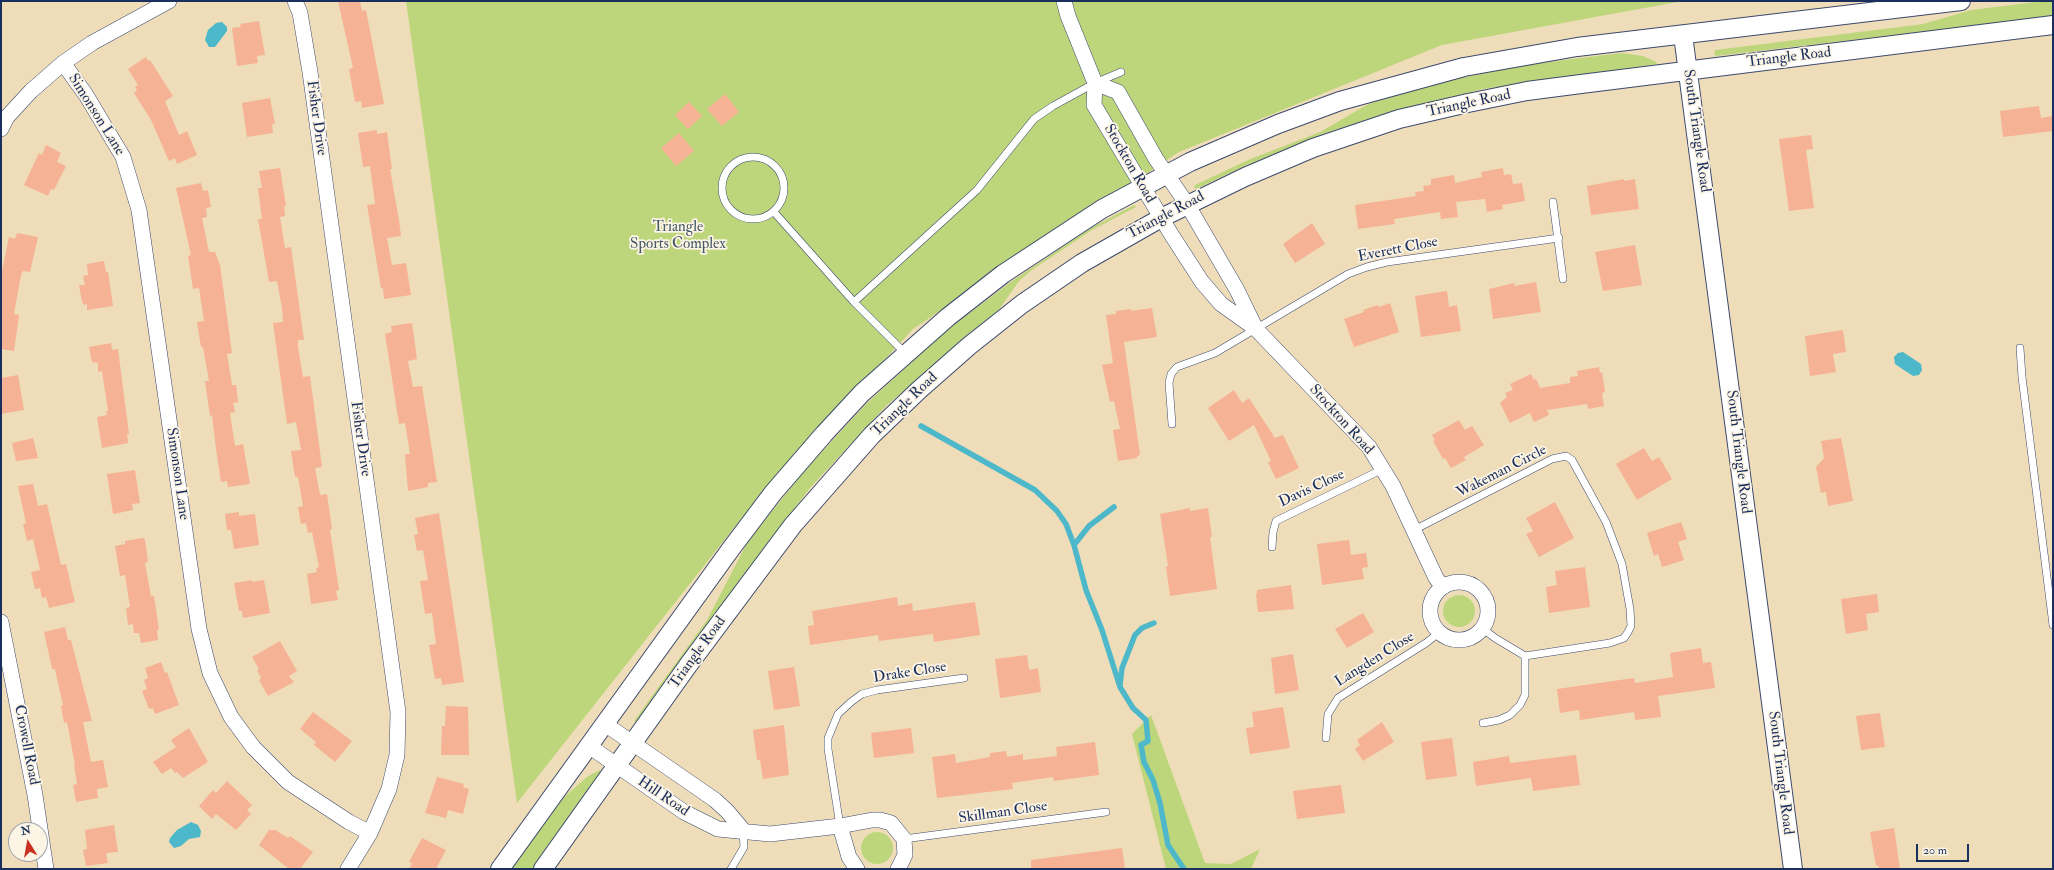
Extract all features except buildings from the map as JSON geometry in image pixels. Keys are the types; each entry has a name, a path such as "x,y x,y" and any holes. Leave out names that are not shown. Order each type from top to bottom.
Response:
{"street":[{"path":"1,129 7,118 31,91 63,63 92,43 169,1"},
{"name":"Fisher Drive","path":"295,1 300,13 310,72 398,712 397,755 389,789 370,833 348,869"},
{"name":"Stockton Road","path":"1064,1 1068,16 1095,83 1094,105 1161,218 1211,294 1221,304 1256,329 1369,447 1393,486 1436,578 1443,587"},
{"path":"500,869 773,493 824,434 858,398 948,317 1003,274 1102,209 1167,174 1278,124 1340,101 1464,67 1576,47 1961,1"},
{"name":"Triangle Road","path":"543,869 618,766 689,664 792,525 822,490 893,414 969,346 1022,304 1082,263 1161,218 1245,177 1313,148 1400,119 1527,92 2053,25"},
{"name":"South Triangle Road","path":"1683,35 1793,869"},
{"name":"Simonson Lane","path":"63,63 86,95 123,157 139,210 200,629 210,673 231,717 253,747 288,782 349,822 370,833"},
{"name":"Stockton Road","path":"1095,83 1118,92 1156,159 1187,204 1237,290 1256,329"},
{"path":"1458,582 1467,583 1476,587 1483,593 1488,609 1486,622 1482,628 1472,637 1465,639 1452,639 1440,632 1434,624 1431,615 1431,606 1434,597 1443,587 1458,582"},
{"name":"Crowell Road","path":"1,622 35,795 46,869"},
{"name":"Hill Road","path":"605,724 715,800 727,811 743,830"},
{"name":"Hill Road","path":"589,746 684,812 718,829 743,830 770,834 880,820 891,823 900,831 904,839"},
{"path":"840,826 849,856 857,869"},
{"path":"898,869 905,855 904,839"}],"lane":[{"path":"854,302 977,190 1034,119 1053,106 1095,83 1121,72"},
{"path":"754,157 764,159 774,164 780,172 784,182 784,193 781,204 774,212 766,217 751,220 736,215 729,209 721,190 727,171 734,164 743,158 754,157"},
{"path":"1554,202 1564,279"},
{"path":"774,212 854,302 906,354"},
{"name":"Everett Close","path":"1172,424 1169,383 1171,374 1178,366 1215,353 1332,283 1367,267 1387,262 1559,238"},
{"path":"2020,348 2022,377 2053,625"},
{"name":"Wakeman Circle","path":"1414,530 1552,459 1566,456 1572,460 1606,522 1615,542 1627,584 1631,626 1624,638 1617,641 1525,656"},
{"name":"Davis Close","path":"1272,547 1273,532 1276,521 1383,469"},
{"path":"1482,628 1495,638 1525,656 1525,695 1520,705 1510,715 1499,720 1483,722"},
{"name":"Langden Close","path":"1326,738 1328,714 1338,698 1426,643 1440,632"},
{"name":"Drake Close","path":"840,826 828,749 828,738 838,714 862,694 877,690 964,678"},
{"name":"Skillman Close","path":"904,839 1106,812"},
{"path":"731,869 744,847 743,830"}],"green space":[{"name":"Triangle Sports Complex","path":"406,1 1683,1 1442,45 1179,152 913,329 763,491 517,803"},
{"path":"2053,1 2053,16 1716,56 1714,54 1715,50 1923,24 1971,10"},
{"path":"1621,53 1643,56 1656,62 1657,64 1483,89 1391,112 1323,134 1247,165 1196,189 1194,187 1195,185 1248,160 1320,132 1363,107 1382,98 1451,80 1525,65"},
{"path":"1134,205 1136,207 1092,230 1032,270 1019,281 998,311 887,405 810,488 725,600 637,723 634,721 707,620 747,543 800,476 864,406 946,331 1012,281 1091,228"},
{"path":"1456,595 1462,595 1471,599 1475,611 1471,623 1462,627 1456,627 1447,623 1443,614 1443,608 1447,599"},
{"path":"1151,715 1205,863 1231,864 1260,849 1251,869 1166,869 1132,734"},
{"path":"600,770 602,773 532,869 512,869 563,798 588,776"},
{"path":"874,832 880,832 889,836 893,848 889,860 880,864 874,864 865,860 861,851 861,845 865,836"}],"water":[{"path":"222,22 227,27 227,31 215,47 209,47 205,40 208,30 216,23"},
{"path":"1903,352 1921,364 1922,370 1919,375 1913,376 1895,364 1894,357 1898,353"},
{"path":"191,822 198,825 201,831 200,837 189,839 181,846 174,848 169,842 170,838 177,830"}],"waterway":[{"path":"921,426 1035,490 1057,511 1066,524 1074,545 1086,590 1102,630 1120,687 1133,708 1146,720 1148,741 1141,745 1144,762 1153,780 1160,803 1168,845 1184,869"},
{"path":"1074,545 1089,526 1114,507"},
{"path":"1120,685 1122,668 1135,635 1142,628 1154,623"}]}
